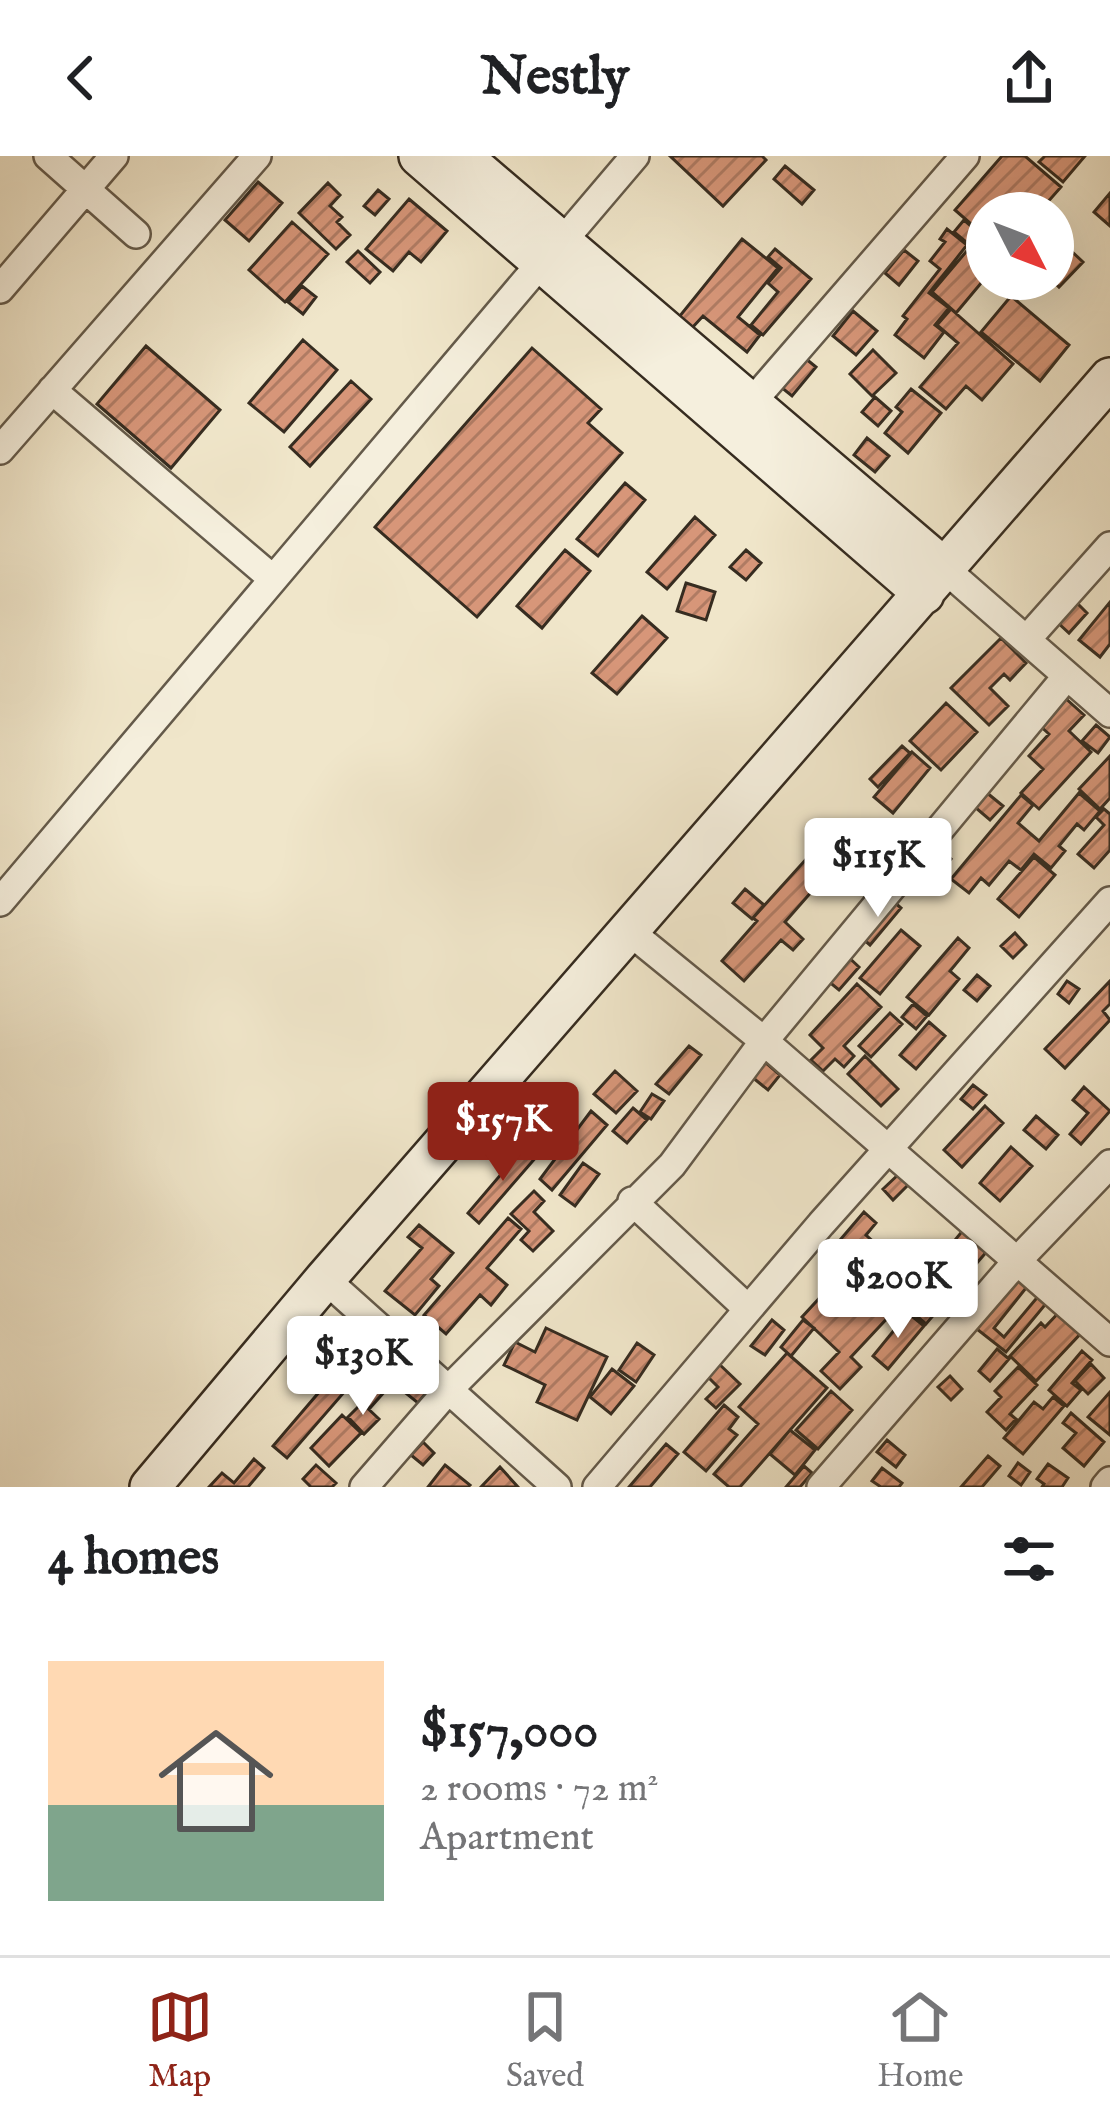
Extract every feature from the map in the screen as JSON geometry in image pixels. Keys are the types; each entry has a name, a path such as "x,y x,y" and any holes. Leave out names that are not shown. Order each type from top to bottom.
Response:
{"street":[{"path":"48,156 136,234"},
{"path":"0,289 114,156"},
{"path":"0,450 257,156"},
{"path":"419,156 751,403 935,582"},
{"path":"461,156 551,253 935,582 982,605 1110,713"},
{"path":"2,895 635,156"},
{"path":"751,403 964,156"},
{"path":"150,1487 325,1279 1110,378"},
{"path":"52,390 273,579"},
{"path":"1026,640 1110,546"},
{"path":"364,1487 450,1388 672,1165 764,1041 1067,676"},
{"path":"597,1487 748,1309 1110,901"},
{"path":"629,931 764,1041 1110,1342"},
{"path":"821,1487 1018,1260 1110,1164"},
{"path":"632,1201 748,1309"},
{"path":"325,1279 557,1487"}],"building":[{"path":"670,156 762,156 766,160 723,206"},
{"path":"1002,156 1025,156 1061,187 1057,192 971,192"},
{"path":"1045,156 1085,156 1063,182 1039,162"},
{"path":"785,166 814,190 802,204 774,179"},
{"path":"258,182 282,203 249,241 225,220"},
{"path":"328,183 340,195 330,206 342,217 337,222 350,235 336,249 299,213"},
{"path":"378,190 389,199 375,215 364,206"},
{"path":"1110,193 1110,226 1094,212"},
{"path":"966,197 966,220 955,210"},
{"path":"409,199 447,231 421,262 409,252 393,271 366,249"},
{"path":"964,220 966,222 966,242 954,232"},
{"path":"292,222 328,254 285,302 249,270"},
{"path":"947,229 966,246 929,293 949,308 935,325 944,332 924,358 895,335 907,319 903,316 940,269 930,261 945,242 940,239"},
{"path":"742,239 778,268 738,317 760,335 747,352 703,316 692,328 679,317"},
{"path":"775,249 811,279 763,335 751,325 778,292 768,283 781,268 768,257"},
{"path":"904,250 918,261 899,285 885,273"},
{"path":"358,251 380,272 370,283 347,262"},
{"path":"966,252 967,300 956,313 932,292"},
{"path":"302,286 316,297 303,314 288,302"},
{"path":"1008,300 1016,300 1069,345 1040,381 981,332"},
{"path":"951,309 1013,364 982,400 966,386 946,409 920,387 958,343 937,325"},
{"path":"853,311 877,331 856,355 833,336"},
{"path":"303,340 337,370 284,432 249,403"},
{"path":"146,346 220,410 171,468 97,404"},
{"path":"532,348 601,409 588,423 622,453 477,617 375,527"},
{"path":"873,350 896,373 872,396 850,374"},
{"path":"800,354 816,367 792,396 776,383"},
{"path":"351,381 371,399 310,466 290,447"},
{"path":"911,389 941,413 908,453 885,433 902,412 896,407"},
{"path":"875,397 891,411 878,426 862,412"},
{"path":"867,438 889,456 875,472 854,455"},
{"path":"625,483 645,500 598,556 577,539"},
{"path":"695,517 715,535 667,589 647,572"},
{"path":"565,550 590,571 542,628 517,606"},
{"path":"746,550 761,563 746,580 730,567"},
{"path":"686,583 715,592 706,620 677,611"},
{"path":"1076,602 1087,613 1069,633 1057,622"},
{"path":"1110,602 1110,644 1100,657 1079,640"},
{"path":"642,616 667,638 617,694 592,673"},
{"path":"1001,638 1026,663 1010,680 1004,674 990,688 1008,706 989,725 951,688"},
{"path":"1064,697 1084,715 1069,731 1091,752 1039,809 1021,793 1043,769 1029,756 1049,734 1039,725"},
{"path":"946,703 977,732 941,770 910,741"},
{"path":"1096,725 1110,737 1098,753 1082,741"},
{"path":"902,746 910,753 878,787 870,779"},
{"path":"912,752 930,768 893,813 874,797"},
{"path":"1110,756 1110,798 1100,809 1079,789"},
{"path":"981,788 1003,806 990,820 969,802"},
{"path":"1079,793 1100,811 1084,830 1077,824 1059,846 1065,851 1051,868 1034,854 1021,870 1009,861 989,885 981,878 969,893 951,879 1021,795 1033,805 1018,823 1039,841"},
{"path":"1104,809 1110,814 1110,850 1094,868 1078,854 1104,825 1096,817"},
{"path":"887,825 898,834 882,851 872,842"},
{"path":"818,846 845,869 828,889 820,882 785,922 803,939 793,950 781,940 744,981 722,961 757,921 753,918"},
{"path":"936,846 951,859 931,884 915,871"},
{"path":"1034,857 1055,875 1019,917 998,899"},
{"path":"745,889 764,905 752,919 733,903"},
{"path":"886,895 901,908 870,945 855,932"},
{"path":"901,930 920,946 880,994 860,978"},
{"path":"1015,933 1026,945 1013,958 1001,946"},
{"path":"958,938 969,948 950,971 959,979 929,1015 907,997"},
{"path":"843,952 859,967 839,990 822,976"},
{"path":"977,975 990,986 977,1001 964,990"},
{"path":"1067,981 1079,989 1069,1003 1058,994"},
{"path":"1110,981 1110,1004 1103,1011 1110,1020 1065,1068 1045,1049"},
{"path":"857,984 881,1007 844,1046 854,1056 844,1067 835,1059 823,1071 811,1060 823,1048 810,1035"},
{"path":"913,1004 927,1016 916,1029 902,1017"},
{"path":"890,1013 902,1024 871,1057 859,1046"},
{"path":"929,1022 945,1036 916,1069 900,1055"},
{"path":"689,1046 701,1055 669,1094 656,1084"},
{"path":"865,1056 898,1089 881,1106 848,1074"},
{"path":"765,1062 780,1075 768,1090 752,1077"},
{"path":"615,1071 637,1091 616,1113 594,1094"},
{"path":"973,1085 986,1095 973,1109 961,1099"},
{"path":"1084,1087 1110,1111 1081,1144 1070,1134 1088,1113 1073,1100"},
{"path":"652,1094 664,1101 651,1119 640,1112"},
{"path":"985,1106 1003,1123 962,1167 944,1150"},
{"path":"633,1108 647,1120 627,1143 613,1131"},
{"path":"591,1111 607,1125 552,1190 540,1179"},
{"path":"1036,1116 1058,1135 1046,1149 1024,1130"},
{"path":"526,1145 538,1155 479,1223 468,1213"},
{"path":"1011,1147 1032,1166 1000,1201 980,1183"},
{"path":"583,1163 599,1174 575,1206 560,1195"},
{"path":"901,1172 911,1182 893,1200 883,1189"},
{"path":"534,1191 544,1201 534,1212 553,1231 533,1251 521,1240 529,1231 511,1214"},
{"path":"864,1212 876,1223 866,1235 888,1255 858,1280 828,1254"},
{"path":"508,1218 521,1229 487,1268 507,1285 491,1305 480,1295 446,1334 424,1315"},
{"path":"419,1225 453,1253 431,1279 439,1286 415,1315 385,1291 422,1248 408,1237"},
{"path":"964,1229 989,1249 970,1271 946,1251"},
{"path":"930,1243 940,1252 919,1277 908,1268"},
{"path":"942,1254 951,1261 929,1287 920,1279"},
{"path":"903,1268 925,1286 900,1316 878,1297"},
{"path":"1017,1272 1030,1283 994,1328 1004,1337 1041,1293 1049,1300 1006,1352 973,1326"},
{"path":"942,1279 955,1290 926,1324 912,1312"},
{"path":"835,1281 858,1302 870,1290 893,1312 851,1357 861,1367 840,1389 821,1371 839,1352 802,1317"},
{"path":"1063,1308 1085,1329 1036,1381 1010,1356 1041,1323 1045,1327"},
{"path":"908,1313 924,1326 888,1369 873,1356"},
{"path":"772,1320 784,1330 765,1355 751,1346"},
{"path":"803,1320 814,1328 791,1356 781,1347"},
{"path":"351,1328 379,1352 287,1458 273,1446 320,1391 307,1379"},
{"path":"546,1328 607,1357 577,1420 537,1402 545,1385 504,1365 515,1342 535,1352"},
{"path":"637,1343 654,1355 636,1382 619,1370"},
{"path":"997,1349 1009,1359 990,1381 979,1371"},
{"path":"1082,1351 1092,1360 1072,1383 1081,1390 1067,1406 1049,1390"},
{"path":"787,1353 827,1388 740,1487 729,1487 714,1474 758,1424 739,1407"},
{"path":"389,1362 401,1373 370,1408 358,1396"},
{"path":"718,1363 740,1384 716,1408 706,1399 718,1387 706,1375"},
{"path":"1091,1364 1104,1378 1088,1394 1075,1381"},
{"path":"1018,1367 1037,1385 1010,1414 1016,1419 1006,1430 987,1412 1001,1397 995,1391"},
{"path":"612,1369 634,1386 611,1414 590,1397"},
{"path":"415,1374 431,1387 418,1403 402,1390"},
{"path":"950,1376 962,1389 951,1400 938,1387"},
{"path":"831,1391 852,1410 818,1449 796,1430"},
{"path":"1110,1392 1110,1435 1088,1417"},
{"path":"1053,1397 1064,1406 1023,1454 1004,1438 1034,1402 1043,1409"},
{"path":"362,1403 379,1419 364,1434 348,1417"},
{"path":"724,1405 738,1417 729,1429 737,1435 706,1471 684,1452"},
{"path":"1071,1413 1104,1442 1084,1466 1063,1448 1076,1433 1063,1423"},
{"path":"342,1415 361,1433 329,1466 311,1448"},
{"path":"790,1430 815,1450 795,1475 770,1454"},
{"path":"887,1440 905,1455 896,1467 877,1452"},
{"path":"423,1442 434,1453 423,1465 411,1455"},
{"path":"666,1444 678,1454 650,1487 629,1487"},
{"path":"988,1456 1000,1466 982,1487 961,1487"},
{"path":"254,1459 264,1468 248,1487 209,1487 222,1473 234,1483"},
{"path":"1018,1463 1030,1472 1021,1485 1009,1476"},
{"path":"1048,1464 1068,1478 1062,1487 1042,1487 1037,1479"},
{"path":"316,1465 336,1483 332,1487 311,1487 303,1479"},
{"path":"445,1465 470,1485 428,1487"},
{"path":"804,1466 812,1473 800,1487 786,1487"},
{"path":"500,1467 518,1487 481,1487"},
{"path":"882,1468 902,1483 899,1487 881,1487 872,1481"}]}
